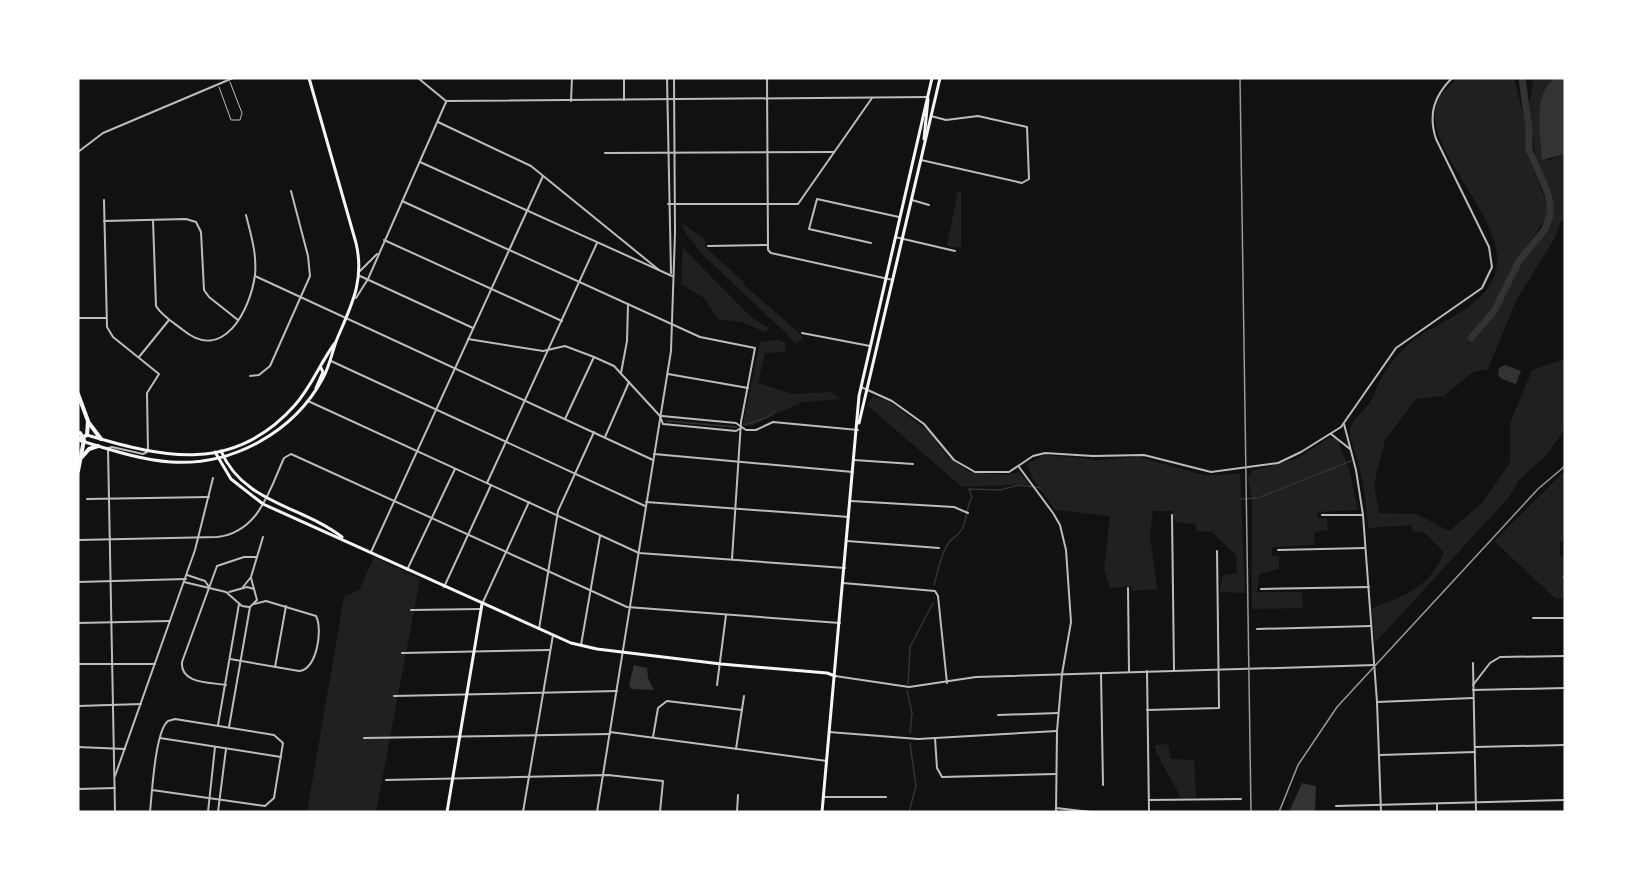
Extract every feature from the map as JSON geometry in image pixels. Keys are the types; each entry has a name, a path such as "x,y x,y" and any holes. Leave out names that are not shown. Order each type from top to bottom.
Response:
{"highway":[{"path":"78,394 88,421 101,439"},
{"path":"78,471 88,421"},
{"path":"79,433 85,438"},
{"path":"78,440 85,438"},
{"path":"81,458 89,449 98,446"}],"main road":[{"path":"85,438 101,439 147,452 180,456 221,451 255,437 277,422 304,394 321,368 356,298 360,271 356,243 309,78"},
{"path":"822,812 861,387 932,78"},
{"path":"858,430 940,78"},
{"path":"923,150 930,103 928,98"},
{"path":"85,438 98,446 168,462 217,459 249,448 273,434 308,401 331,362 336,342"},
{"path":"316,389 323,372 321,368"},
{"path":"221,451 241,481 266,498 324,526 346,540"},
{"path":"214,452 235,484 263,504 346,540 481,607 553,635 581,645 624,652 721,664 827,673 835,676"},
{"path":"447,812 481,607"}],"street":[{"path":"78,152 89,141 103,133 233,78"},
{"path":"418,78 447,101 928,98"},
{"path":"571,101 572,78"},
{"path":"624,78 624,100"},
{"path":"597,812 631,608 673,325 672,276 669,264 668,78"},
{"path":"672,276 675,265 674,78"},
{"path":"767,78 768,246 771,253 893,280"},
{"path":"861,387 892,401 924,424 948,455 964,468 975,472 1009,472 1033,456 1045,453 1093,456 1144,455 1204,472 1284,461 1344,424 1396,348 1477,292 1486,283 1491,272 1489,247 1433,131 1434,103 1452,78"},
{"path":"669,204 798,204 872,98"},
{"path":"356,298 368,279 447,101"},
{"path":"921,160 1026,183 1027,127 978,116 946,120 931,116"},
{"path":"438,122 526,163 661,272"},
{"path":"605,153 834,152"},
{"path":"420,162 672,276"},
{"path":"370,552 543,176"},
{"path":"250,376 259,375 270,366 309,283 310,262 291,191"},
{"path":"871,243 809,230 817,199 900,217"},
{"path":"104,200 107,327 113,337 159,374 147,393 147,452 143,454 108,448 115,812"},
{"path":"912,200 929,205"},
{"path":"402,201 703,339 754,347 756,350 741,428 732,559"},
{"path":"153,220 154,300 158,309 169,319 201,342 227,334 238,320 255,276 254,246 246,215"},
{"path":"104,221 186,219 198,224 201,232 204,290 209,297 238,320"},
{"path":"895,237 955,251"},
{"path":"384,240 562,321"},
{"path":"487,483 597,243"},
{"path":"708,246 768,246"},
{"path":"360,271 379,252"},
{"path":"255,276 653,460"},
{"path":"360,276 473,328"},
{"path":"621,373 627,341 628,304"},
{"path":"78,318 106,318"},
{"path":"139,357 169,319"},
{"path":"802,333 870,346"},
{"path":"468,339 511,348 548,350 565,346 594,357 621,373 660,416 663,424 736,431 741,428"},
{"path":"565,419 594,357"},
{"path":"331,362 645,506"},
{"path":"667,374 748,388"},
{"path":"605,437 630,382"},
{"path":"308,401 639,553 844,568"},
{"path":"660,416 736,423 741,428 756,430 777,422 858,430"},
{"path":"1344,424 1363,515 1375,665 1381,812"},
{"path":"539,629 558,515 594,432"},
{"path":"1331,434 1351,450"},
{"path":"78,540 199,538 226,536 239,531 253,520 288,454 631,608 840,623"},
{"path":"654,454 853,472"},
{"path":"854,460 913,464"},
{"path":"1019,467 1060,525 1064,537 1070,585 1071,622 1058,713 1056,810 1091,812"},
{"path":"407,570 455,468"},
{"path":"115,776 186,579 199,538 213,478"},
{"path":"444,587 491,485"},
{"path":"87,499 209,496"},
{"path":"851,501 954,507 968,513"},
{"path":"411,610 481,607 528,502"},
{"path":"646,502 849,517"},
{"path":"1172,515 1174,670"},
{"path":"1322,516 1363,515"},
{"path":"581,645 600,535"},
{"path":"230,659 302,671 309,668 313,660 318,618 311,613 266,601 254,589 251,577 263,537"},
{"path":"847,542 939,548"},
{"path":"1278,550 1366,548"},
{"path":"1147,710 1219,708 1217,551"},
{"path":"225,685 188,678 182,669 216,569 222,562 244,556 256,557"},
{"path":"218,725 241,588 251,577"},
{"path":"186,579 202,588 209,587 226,592 238,603 250,607"},
{"path":"78,582 186,579 205,581 209,587"},
{"path":"843,583 931,590 938,596 947,683"},
{"path":"1260,589 1369,586"},
{"path":"226,592 241,588 254,589"},
{"path":"1128,588 1129,672"},
{"path":"254,604 256,593"},
{"path":"229,727 250,607 266,601"},
{"path":"275,667 286,606"},
{"path":"717,685 726,615"},
{"path":"1533,618 1565,618"},
{"path":"78,623 170,621"},
{"path":"1257,628 1371,626"},
{"path":"523,812 553,635"},
{"path":"402,653 549,650"},
{"path":"1473,685 1490,663 1500,657 1565,656"},
{"path":"1473,663 1476,812"},
{"path":"78,664 155,664"},
{"path":"835,676 909,687 976,677 1375,665"},
{"path":"1147,671 1149,812"},
{"path":"1101,673 1103,785"},
{"path":"1473,690 1565,688"},
{"path":"394,696 617,691"},
{"path":"736,749 744,696"},
{"path":"1377,702 1473,698"},
{"path":"653,738 657,712 663,703 672,701 742,710"},
{"path":"78,706 141,704"},
{"path":"998,715 1058,713"},
{"path":"150,812 152,790 160,738 166,722 175,719 229,727 280,738 283,746 274,798 270,804 263,806 152,790"},
{"path":"829,732 935,738 1057,731"},
{"path":"364,738 610,733 827,761"},
{"path":"160,738 281,757"},
{"path":"935,738 937,768 942,777 1055,774"},
{"path":"1475,747 1565,745"},
{"path":"78,747 124,749"},
{"path":"208,812 215,747"},
{"path":"218,812 226,749"},
{"path":"1380,755 1475,752"},
{"path":"386,780 603,776 663,781 660,812"},
{"path":"78,789 115,788"},
{"path":"737,812 738,795"},
{"path":"823,797 886,797"},
{"path":"1149,800 1241,799"},
{"path":"1336,806 1565,800"},
{"path":"1437,804 1437,812"}],"lane":[{"path":"218,84 231,120 240,120 242,113 229,80"}],"shaded area":[{"path":"1458,78 1514,78 1525,122 1527,155 1547,203 1547,217 1517,260 1493,307 1479,323 1466,345 1479,336 1482,326 1498,309 1521,262 1546,230 1553,216 1553,200 1540,171 1534,148 1529,104 1534,78 1565,78 1546,161 1565,154 1565,220 1561,221 1555,238 1516,301 1488,369 1473,372 1444,396 1416,399 1385,440 1374,484 1379,513 1417,514 1449,531 1482,503 1510,463 1510,423 1532,370 1565,359 1565,429 1546,456 1519,480 1510,496 1375,643 1372,608 1415,589 1424,582 1432,574 1444,552 1425,533 1412,531 1411,525 1368,528 1362,481 1350,435 1351,426 1366,408 1383,374 1400,353 1415,339 1474,303 1491,283 1496,270 1496,250 1489,228 1450,159 1440,137 1435,116 1439,98"},
{"path":"1556,78 1564,79 1565,82 1565,154 1542,160 1539,127 1540,104 1548,85"},
{"path":"958,191 961,191 961,248 947,246"},
{"path":"682,223 705,239 706,248 803,339 796,343 700,252"},
{"path":"683,248 751,317 770,329 765,332 741,322 718,319 704,298 681,284"},
{"path":"779,340 785,343 786,352 765,353 758,383 793,394 831,392 841,399 802,402 751,426 743,424 760,342"},
{"path":"1505,365 1521,371 1516,384 1498,375 1499,368"},
{"path":"873,396 890,402 929,432 947,456 969,472 1002,475 1019,472 1029,484 962,487 867,405"},
{"path":"1329,438 1337,438 1349,469 1358,510 1318,512 1317,518 1327,519 1328,530 1315,532 1314,545 1272,547 1272,555 1279,556 1279,569 1259,574 1257,592 1302,592 1303,608 1252,609 1252,501 1248,478 1252,471 1296,459"},
{"path":"1045,455 1099,460 1138,457 1204,475 1240,474 1245,593 1220,592 1223,575 1237,573 1236,555 1212,532 1196,531 1196,524 1175,522 1172,511 1153,511 1150,535 1157,589 1132,591 1131,586 1110,588 1104,569 1110,516 1055,510 1033,479 1027,464"},
{"path":"1565,471 1565,541 1560,541 1560,556 1565,557 1564,598 1556,599 1494,541"},
{"path":"374,557 420,579 376,812 307,812 344,597 359,590"},
{"path":"634,665 647,668 648,678 654,690 631,689 629,684"},
{"path":"1168,744 1171,759 1194,760 1196,797 1181,798 1156,752 1155,745"},
{"path":"1302,783 1316,786 1315,812 1289,812"}],"waterway":[{"path":"1471,338 1494,311 1519,261 1545,229 1550,216 1547,191 1529,150 1529,129 1522,78"},
{"path":"744,425 768,417 774,411"},
{"path":"667,421 736,427"},
{"path":"1241,499 1258,498 1351,461"},
{"path":"934,585 945,548 962,530 965,523 972,497 969,489 1000,490 1019,485 1041,488"},
{"path":"908,684 910,647 933,603"},
{"path":"907,690 912,713 910,733"},
{"path":"909,812 916,786 910,743"}],"railway":[{"path":"1240,78 1251,812"},
{"path":"1279,812 1298,765 1337,707 1538,489 1565,466"}]}
